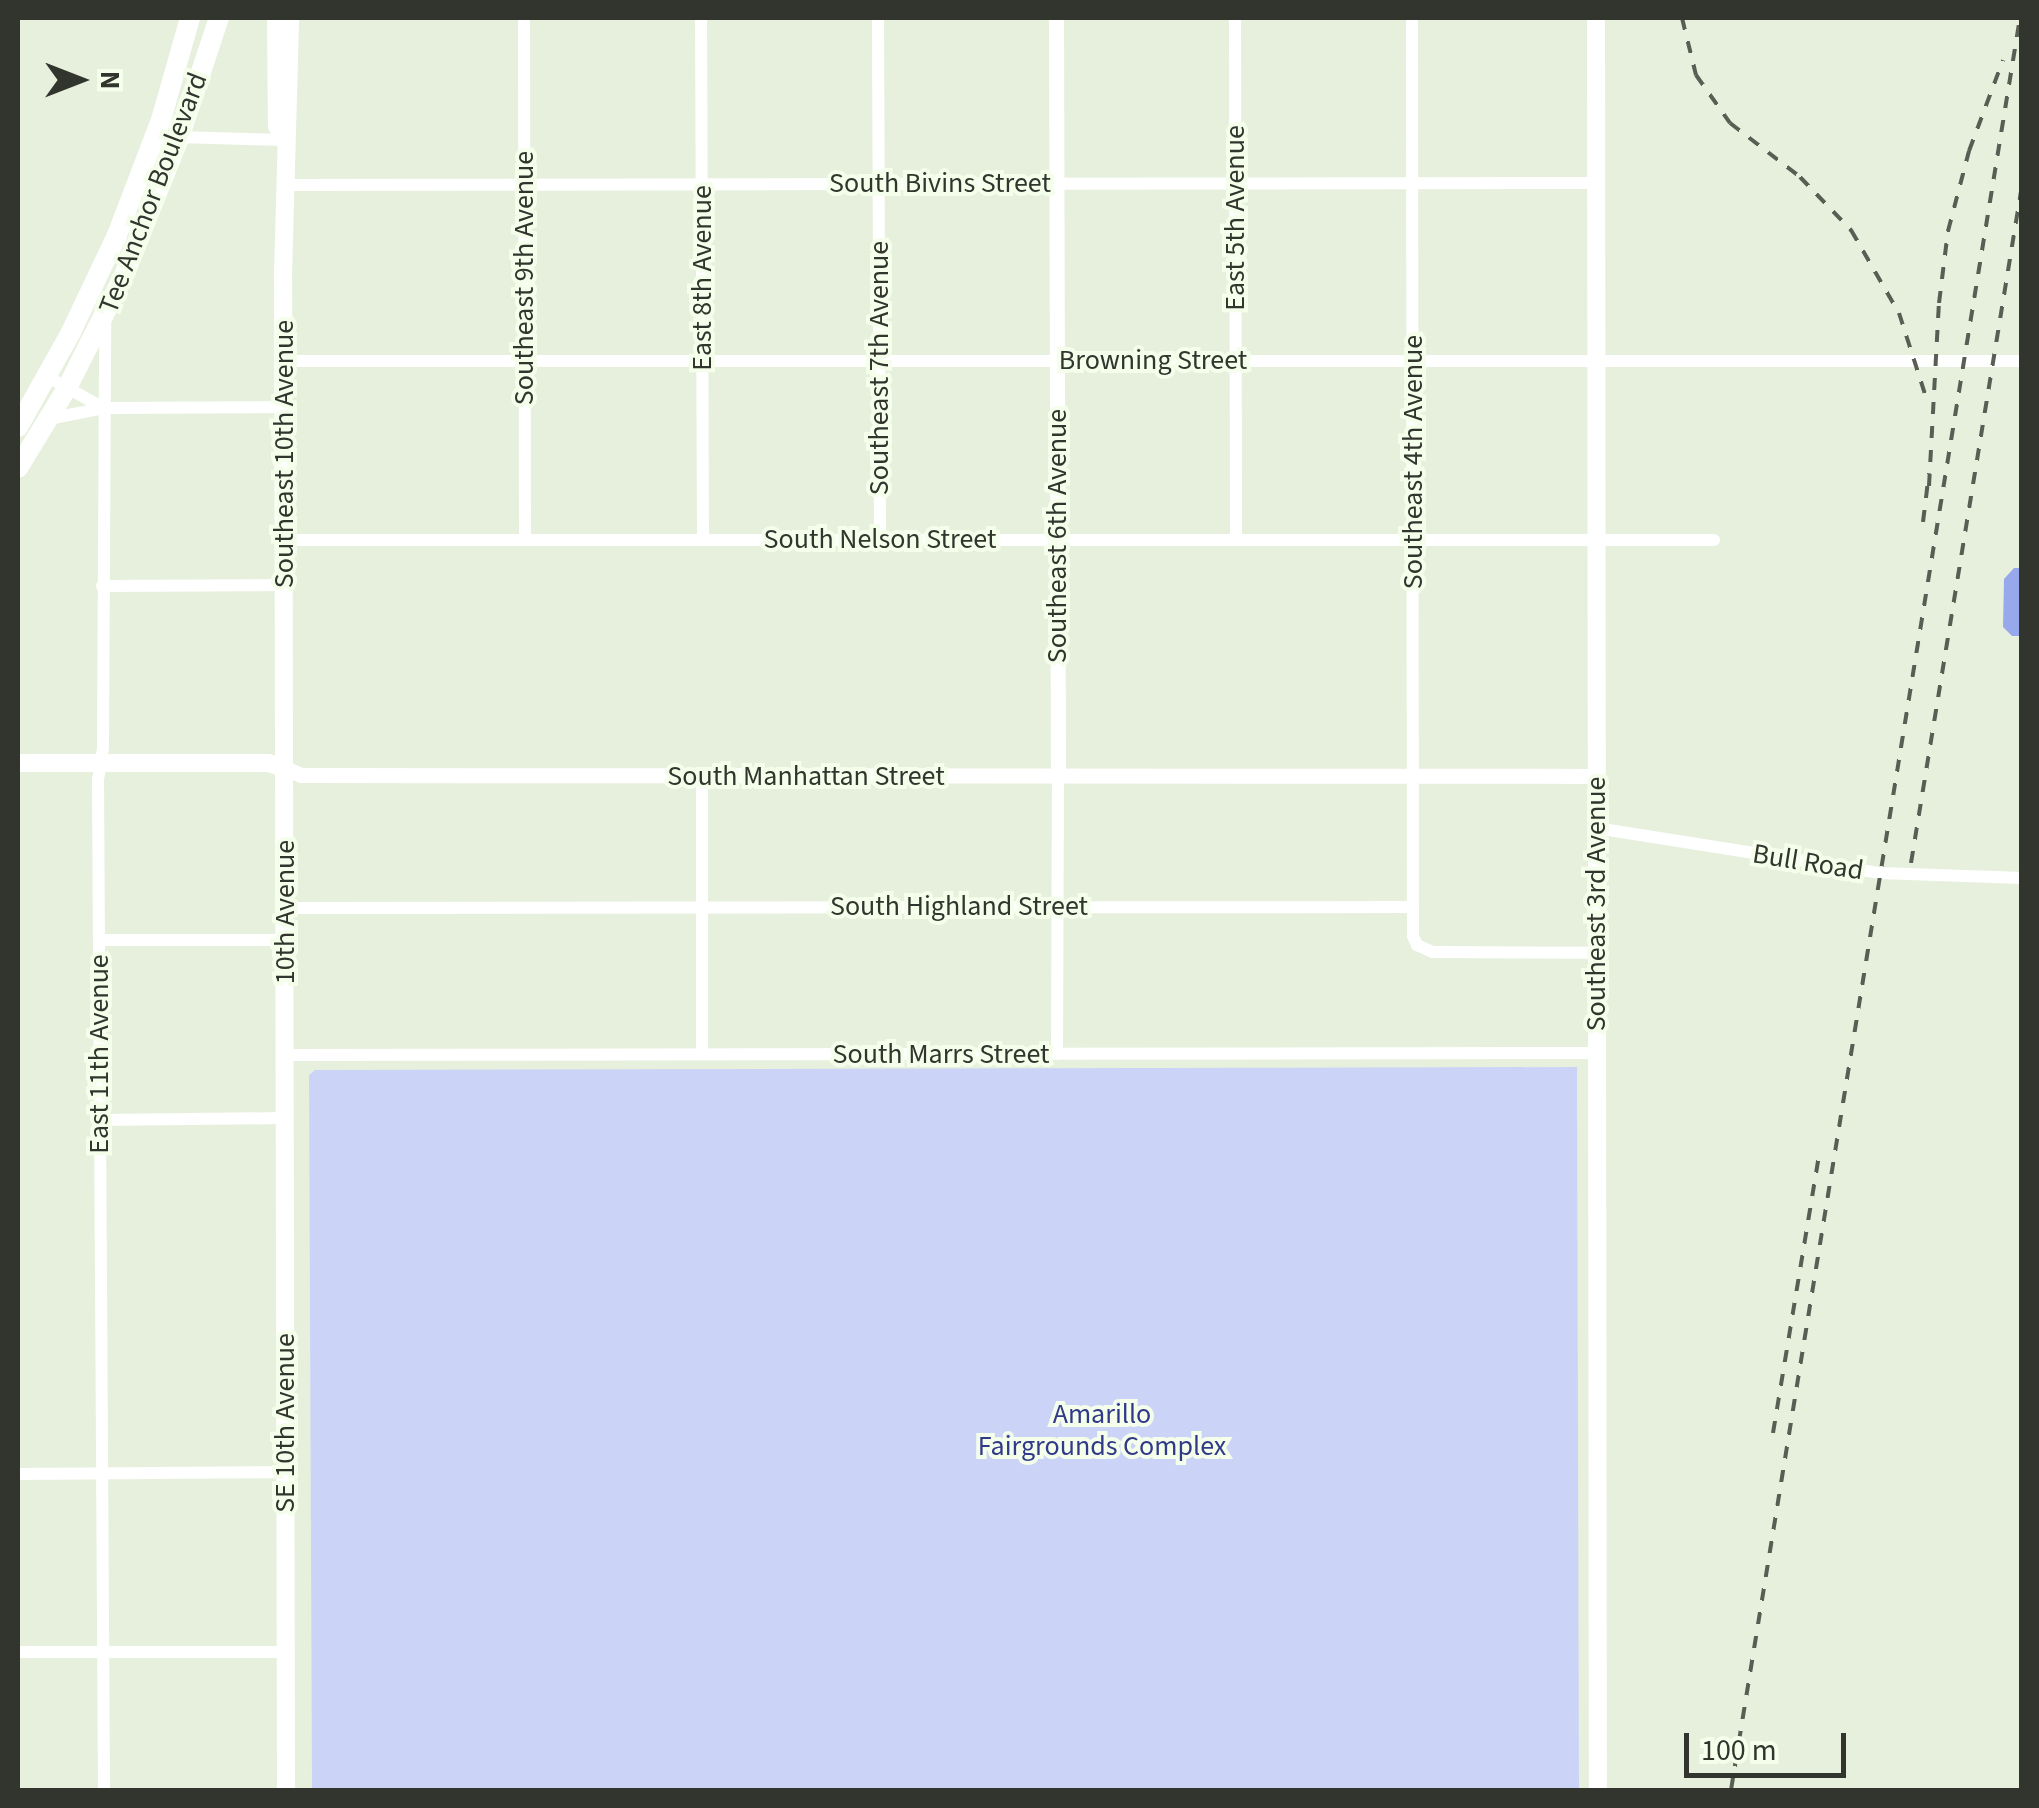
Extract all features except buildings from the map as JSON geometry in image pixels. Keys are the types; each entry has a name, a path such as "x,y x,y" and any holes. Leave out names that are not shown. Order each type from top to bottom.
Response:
{"main road":[{"name":"Tee Anchor Boulevard","path":"18,427 106,262 158,130 190,18"},
{"name":"Tee Anchor Boulevard","path":"18,468 105,317 179,138 219,18"},
{"path":"276,18 276,126 284,140"},
{"path":"284,140 290,126 290,18"},
{"name":"Southeast 3rd Avenue","path":"1596,18 1598,1790"},
{"name":"Southeast 10th Avenue","path":"284,140 285,768"},
{"name":"South Manhattan Street","path":"18,764 268,763 285,768"},
{"name":"10th Avenue","path":"285,768 285,1055"},
{"name":"SE 10th Avenue","path":"285,1055 286,1790"}],"street":[{"name":"Southeast 9th Avenue","path":"524,18 524,539"},
{"name":"East 8th Avenue","path":"702,18 702,539"},
{"name":"Southeast 7th Avenue","path":"878,18 880,539"},
{"name":"Southeast 6th Avenue","path":"1056,18 1057,1054"},
{"name":"East 5th Avenue","path":"1235,18 1236,539"},
{"name":"Southeast 4th Avenue","path":"1412,18 1413,907"},
{"path":"158,130 179,138 284,140"},
{"name":"South Bivins Street","path":"284,185 1596,183"},
{"name":"East 11th Avenue","path":"104,1790 99,940 105,317"},
{"name":"Browning Street","path":"284,361 2022,361"},
{"path":"48,377 104,408"},
{"path":"48,418 104,408 284,408"},
{"name":"South Nelson Street","path":"284,540 1714,540"},
{"path":"102,586 284,585"},
{"name":"South Manhattan Street","path":"285,768 301,775 1596,776"},
{"path":"702,776 702,1053"},
{"name":"Bull Road","path":"1596,828 1880,873 2022,878"},
{"path":"1413,907 1413,936 1417,945 1433,952 1597,954"},
{"name":"South Highland Street","path":"284,908 1413,907"},
{"path":"99,940 284,940"},
{"name":"South Marrs Street","path":"285,1055 1596,1053"},
{"path":"99,1120 284,1118"},
{"path":"18,1474 285,1472"},
{"path":"18,1652 285,1652"}],"green space":[{"name":"Amarillo Fairgrounds Complex","path":"1577,1067 1579,1790 312,1790 309,1075 315,1070"}],"water":[{"path":"2014,568 2021,568 2021,636 2012,636 2003,627 2004,579"}],"railway":[{"path":"1682,18 1696,75 1730,123 1800,177 1851,230 1899,313 1926,397"},
{"path":"1731,1790 2020,18"},
{"path":"1929,486 1939,303 1948,231 1969,151 2003,60"},
{"path":"1911,863 2022,185"},
{"path":"1923,522 1929,473"},
{"path":"1773,1433 1819,1154"}]}
